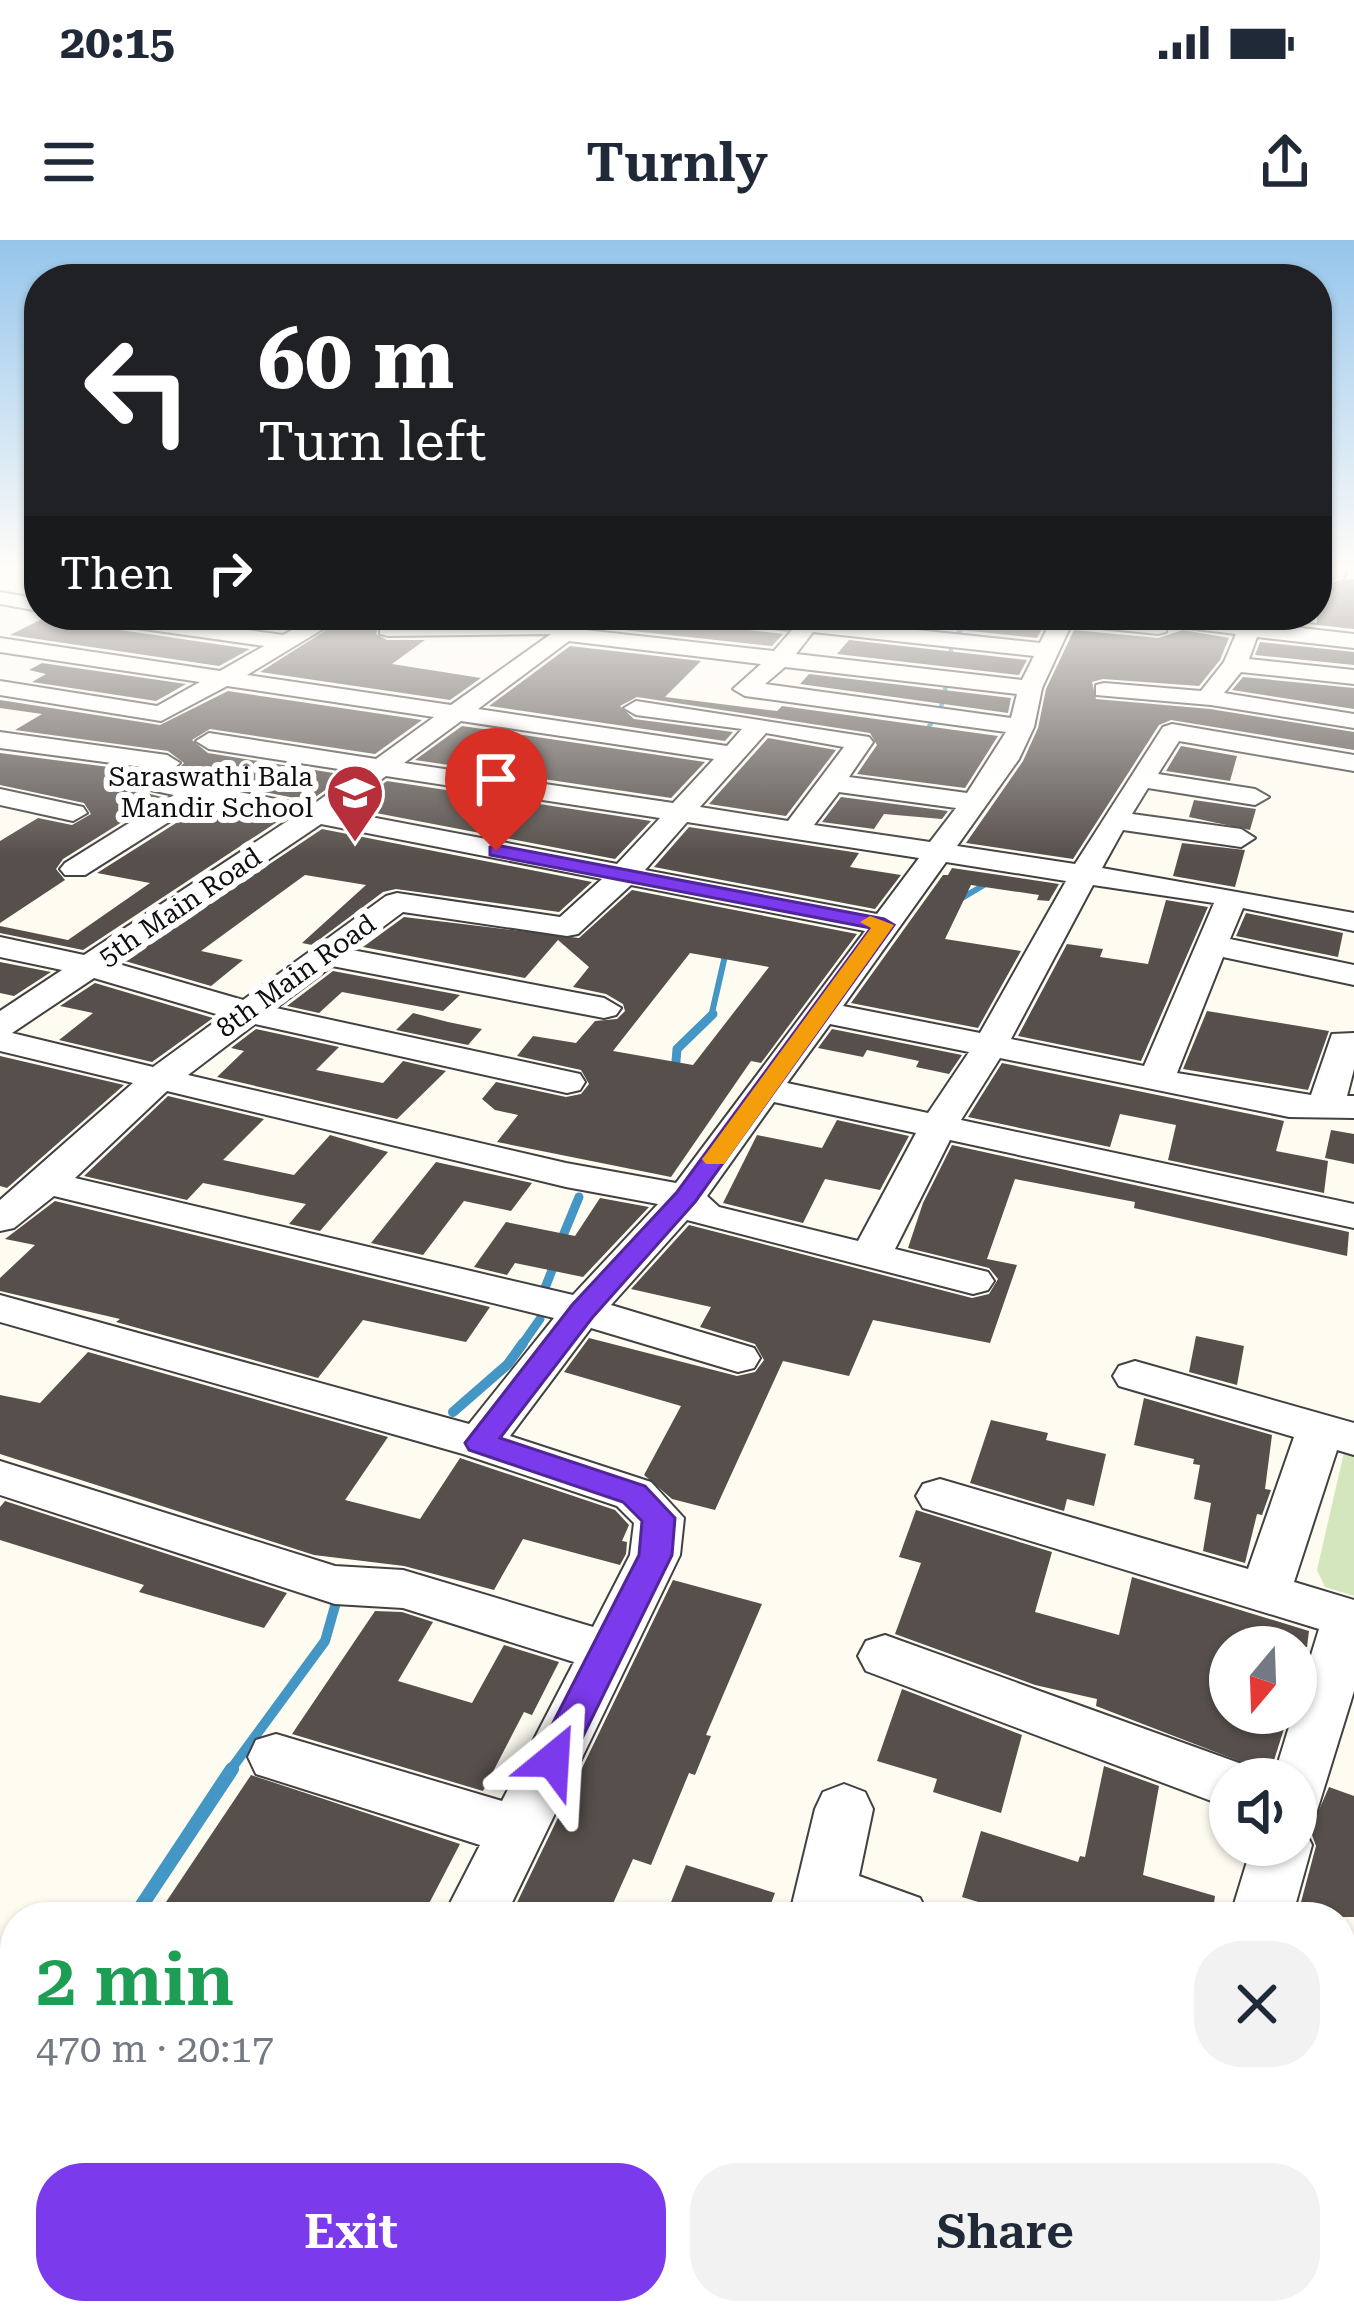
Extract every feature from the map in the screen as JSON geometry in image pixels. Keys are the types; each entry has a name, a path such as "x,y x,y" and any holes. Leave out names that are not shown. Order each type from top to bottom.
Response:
{"street":[{"path":"124,662 731,754"},
{"path":"161,714 255,662"},
{"name":"5th Main Road","path":"0,1026 316,814 523,662"},
{"path":"776,662 745,689 908,710 1013,744"},
{"path":"799,662 1030,688"},
{"path":"480,1443 582,1311 686,1197 767,1090 1013,744 1030,688 1059,662"},
{"path":"1079,662 1222,681 1354,721"},
{"path":"1222,681 1232,662"},
{"path":"1298,671 1300,662"},
{"path":"1104,690 1298,671 1354,677"},
{"path":"0,688 219,726 223,730 208,741 1232,897 1354,922"},
{"path":"636,707 860,742 795,831"},
{"name":"8th Main Road","path":"16,1201 158,1080 397,902 567,927 624,875 760,724"},
{"path":"463,782 528,725"},
{"path":"870,1258 939,1125 990,1046 1114,820 1172,732 1354,763"},
{"path":"0,740 167,763 140,780 884,925"},
{"path":"555,795 580,770"},
{"path":"1138,779 1255,796"},
{"path":"832,783 970,802"},
{"path":"76,869 197,792"},
{"path":"0,797 73,813"},
{"path":"1114,820 1241,838"},
{"path":"434,905 496,851"},
{"path":"1156,1080 1232,897"},
{"path":"1211,945 1354,975"},
{"path":"0,946 93,967 247,1012 567,1082"},
{"path":"325,955 604,1008"},
{"path":"823,1012 1289,1106 1340,1107 1344,1041"},
{"path":"0,1041 566,1175 686,1197 705,1216 973,1281"},
{"path":"767,1090 1354,1216"},
{"path":"16,1201 582,1311 738,1358"},
{"path":"0,1308 480,1443 634,1494 659,1518 656,1555 482,1902"},
{"path":"1135,1376 1337,1434 1265,1593"},
{"path":"0,1478 335,1585 403,1589 607,1652"},
{"path":"940,1496 1348,1618 1307,1758"},
{"path":"885,1656 1209,1776"},
{"path":"276,1757 517,1832"},
{"path":"824,1902 844,1809"},
{"path":"1265,1902 1276,1866"}],"green space":[{"path":"1345,1448 1354,1450 1354,1596 1325,1587 1317,1570"}],"building":[{"path":"275,662 394,662 481,678 450,700 260,672"},
{"path":"548,662 700,662 665,697 777,711 782,706 998,736 965,788 857,774 877,745 870,733 637,697 620,706 634,719 733,732 725,741 489,706"},
{"path":"908,662 1026,662 1019,675"},
{"path":"1059,662 1218,662 1199,686 1092,682 1096,699 1210,709 1354,732 1354,750 1171,720 1159,725 1073,859 966,843 1023,761 1038,728 1046,689"},
{"path":"42,663 186,684 156,701 32,682 46,674 29,670"},
{"path":"809,674 1011,698 1008,713 800,684"},
{"path":"1243,677 1354,688 1354,709 1232,690"},
{"path":"228,691 422,720 375,754 210,729 192,740 208,753 346,775 310,801 173,774 184,763 168,751 15,730 42,714 0,708 0,700 160,725"},
{"path":"462,726 705,762 671,798 415,760"},
{"path":"768,738 836,750 786,816 709,804"},
{"path":"1181,746 1237,756 1230,781 1166,771"},
{"path":"0,753 132,770 123,779 127,788 162,797 63,859 56,869 65,880 0,923 0,841 38,818 72,825 91,814 84,803 0,785"},
{"path":"387,781 651,821 615,859 350,808"},
{"path":"841,797 948,811 942,819 884,814 874,829 822,822"},
{"path":"1194,800 1256,809 1250,830 1189,817"},
{"path":"203,806 280,820 83,950 0,933 0,926 68,940 150,883 97,873"},
{"path":"689,827 859,853 850,867 901,875 875,909 654,867"},
{"path":"322,829 592,882 559,912 396,889 383,892 312,945 302,943 366,885 305,875 201,951 243,960 211,986 125,961"},
{"path":"1182,843 1245,850 1235,887 1173,876"},
{"path":"952,868 1059,884 1049,901 1037,900 1039,895 971,885 945,939 1021,951 978,1028 851,1003 943,875"},
{"path":"632,890 857,934 761,1063 751,1061 671,1177 497,1142 518,1115 495,1110 482,1099 496,1082 566,1097 581,1094 589,1084 581,1070 517,1056 533,1036 576,1043 595,1021 617,1019 625,1011 623,1004 606,994 573,987 589,967 558,940 525,978 363,947 404,917 579,938","holes":["690,953 769,967 693,1065 613,1051"]},
{"path":"1166,900 1208,907 1141,1061 1018,1036 1067,944 1103,949 1100,957 1148,964"},
{"path":"1246,913 1343,933 1338,957 1236,936"},
{"path":"0,962 51,972 14,996 0,993"},
{"path":"333,971 460,995 443,1011 342,992 319,1013 287,1006"},
{"path":"95,983 213,1018 152,1062 59,1040 93,1013 60,1006"},
{"path":"1207,1011 1329,1031 1308,1090 1183,1069"},
{"path":"413,1013 482,1029 468,1045 396,1030"},
{"path":"256,1029 339,1047 316,1070 383,1083 403,1061 446,1071 397,1119 217,1077 244,1051 231,1048"},
{"path":"832,1029 962,1055 949,1074 916,1067 919,1061 867,1050 863,1057 818,1048"},
{"path":"0,1056 124,1085 7,1188 0,1186"},
{"path":"1002,1063 1284,1121 1276,1151 1328,1161 1324,1193 1168,1160 1176,1125 1120,1114 1110,1147 968,1117"},
{"path":"168,1096 264,1119 223,1160 294,1175 330,1135 388,1152 320,1231 289,1224 306,1204 203,1183 187,1200 84,1176"},
{"path":"837,1120 909,1136 880,1190 825,1179 803,1223 723,1203 757,1135 822,1148"},
{"path":"1331,1130 1354,1134 1354,1164 1325,1158"},
{"path":"952,1145 1349,1232 1347,1256 1134,1208 1135,1202 1015,1179 987,1259 1017,1265 990,1343 873,1320 849,1376 783,1361 715,1510 672,1499 644,1475 681,1406 564,1372 589,1338 737,1376 755,1372 764,1360 755,1344 700,1327 711,1307 631,1289 689,1225 972,1298 989,1294 998,1279 989,1268 908,1248 923,1203"},
{"path":"436,1162 532,1183 511,1211 464,1201 423,1255 371,1243"},
{"path":"600,1198 649,1207 583,1277 515,1263 507,1275 474,1267 506,1222 575,1236"},
{"path":"55,1201 490,1307 466,1342 363,1320 318,1378 116,1322 120,1319 0,1291 0,1278 35,1245 5,1239"},
{"path":"1196,1336 1244,1346 1237,1385 1189,1372"},
{"path":"88,1352 388,1437 345,1500 420,1519 460,1458 615,1510 629,1525 622,1541 627,1542 626,1554 620,1565 523,1539 494,1590 404,1566 314,1555 0,1454 0,1395 40,1403"},
{"path":"1144,1398 1272,1435 1265,1489 1271,1490 1262,1515 1257,1514 1245,1563 1203,1551 1211,1503 1194,1499 1200,1465 1193,1464 1194,1459 1134,1445"},
{"path":"991,1420 1048,1433 1046,1440 1106,1454 1094,1506 1067,1499 1064,1511 970,1483"},
{"path":"5,1501 287,1593 264,1628 139,1592 144,1585 0,1540 0,1507"},
{"path":"916,1510 1052,1552 1035,1612 1119,1635 1132,1577 1293,1626 1209,1626 1209,1734 1282,1734 1275,1758 1231,1758 1096,1706 1097,1699 1035,1685 895,1634 921,1563 899,1557"},
{"path":"673,1580 762,1604 706,1735 711,1736 695,1775 689,1773 651,1865 633,1859 614,1902 517,1902"},
{"path":"375,1611 402,1612 433,1622 398,1681 472,1703 504,1645 559,1662 532,1715 524,1712 483,1791 292,1734"},
{"path":"902,1689 1022,1735 1001,1813 933,1792 937,1779 877,1761"},
{"path":"1104,1766 1159,1786 1143,1875 1215,1896 1214,1902 978,1902 962,1897 981,1831 1078,1862 1080,1856 1085,1857"},
{"path":"251,1775 460,1844 430,1902 166,1902"},
{"path":"1329,1787 1354,1796 1354,1902 1301,1902 1311,1866 1317,1866 1317,1814"},
{"path":"686,1865 775,1893 772,1902 671,1902"}],"waterway":[{"path":"925,733 941,707 948,677"},
{"path":"957,901 994,879"},
{"path":"711,1016 727,947"},
{"path":"675,1073 677,1049 711,1016"},
{"path":"560,1243 579,1197"},
{"path":"545,1288 556,1260"},
{"path":"521,1346 540,1319"},
{"path":"453,1412 508,1364 523,1343"},
{"path":"229,1772 325,1641 337,1599"},
{"path":"144,1902 232,1769"}],"slow traffic":[{"path":"715,1159 884,925 870,922"}],"place":[{"name":"Saraswathi Bala Mandir School","path":"355,844"}],"route":[{"path":"496,851 884,925 686,1197 582,1311 480,1443 634,1494 659,1518 656,1555 553,1760"}]}
